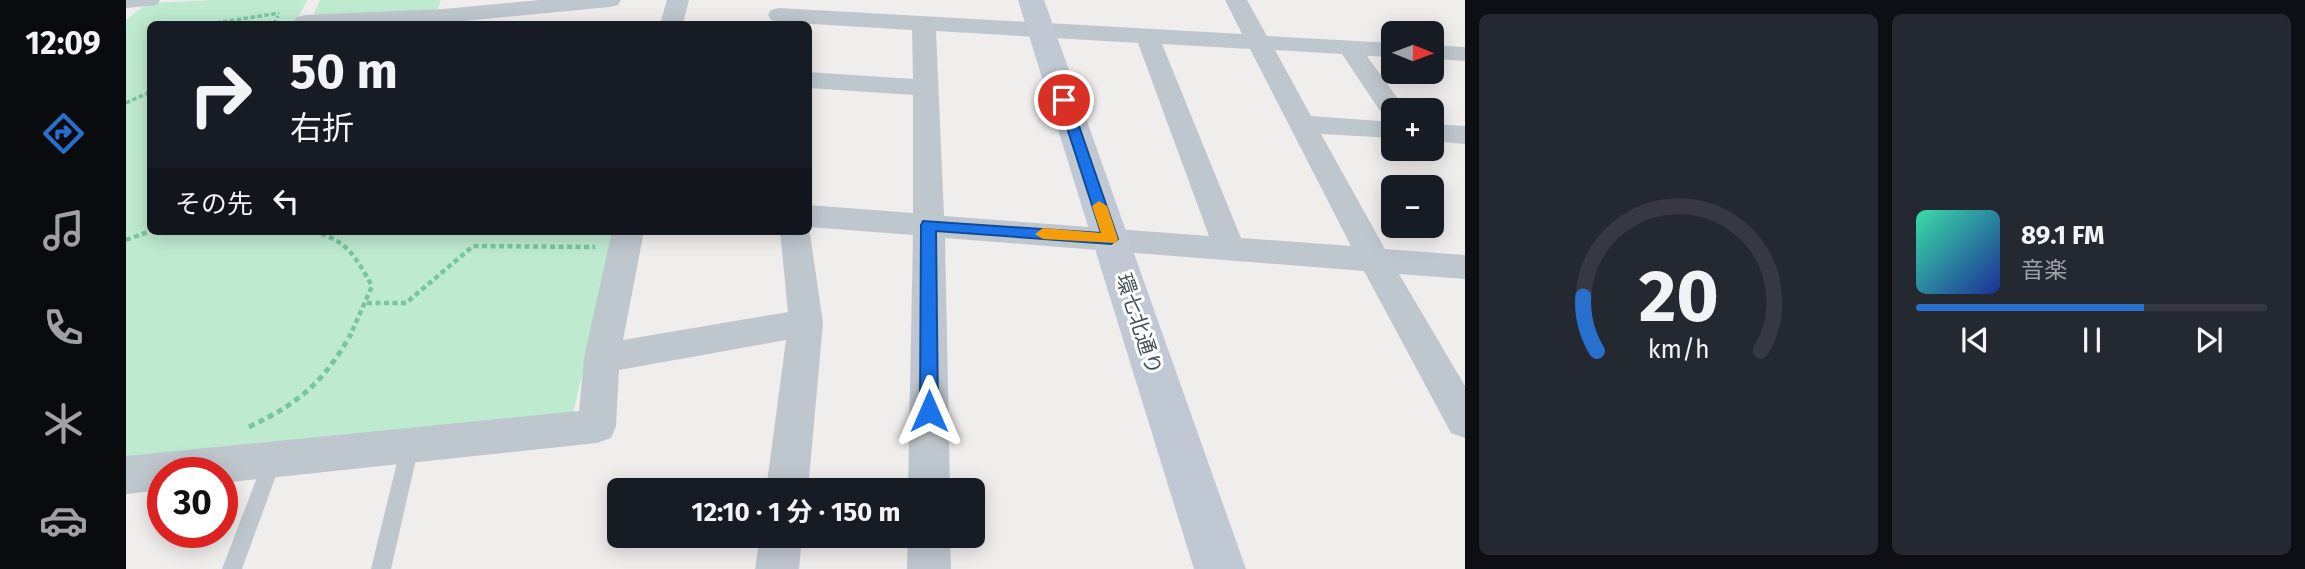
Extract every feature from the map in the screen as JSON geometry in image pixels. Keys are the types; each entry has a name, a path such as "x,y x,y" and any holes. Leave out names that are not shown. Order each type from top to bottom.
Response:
{"street":[{"path":"126,13 141,0"},
{"path":"126,1 149,0"},
{"path":"305,21 315,0"},
{"path":"332,21 610,0"},
{"path":"673,21 678,0"},
{"path":"1236,0 1374,260 1465,421"},
{"path":"779,13 924,22 1036,14 1147,35 1381,49"},
{"name":"環七北通り","path":"1036,14 1220,569"},
{"path":"924,22 929,225 929,478"},
{"path":"1147,35 1229,248"},
{"path":"1349,47 1384,98"},
{"path":"1447,53 1465,76"},
{"path":"812,80 925,88"},
{"path":"1302,124 1381,129"},
{"path":"1444,134 1465,135"},
{"path":"812,216 1465,267"},
{"path":"787,478 806,323 796,235"},
{"path":"126,475 597,426 602,358 626,239"},
{"path":"602,358 806,323"},
{"path":"777,569 780,548"},
{"path":"929,548 929,569"}],"lane":[{"path":"381,569 410,446"},
{"path":"232,569 273,459"}],"path":[{"path":"219,21 279,13"},
{"path":"126,103 147,93"},
{"path":"126,240 147,232"},
{"path":"244,430 292,406 321,378 345,345 367,303 372,286 354,254 334,235"},
{"path":"367,303 406,303 473,246 626,239"}],"green space":[{"path":"307,0 296,21 147,21 147,235 616,235 571,421 215,457 147,457 147,464 126,466 126,20 148,3"},
{"path":"320,0 441,0 438,9 428,12 319,18 314,14"}],"slow traffic":[{"path":"1043,234 1111,239 1099,206"}],"route":[{"path":"929,411 929,225 1111,239 1064,100"}]}
